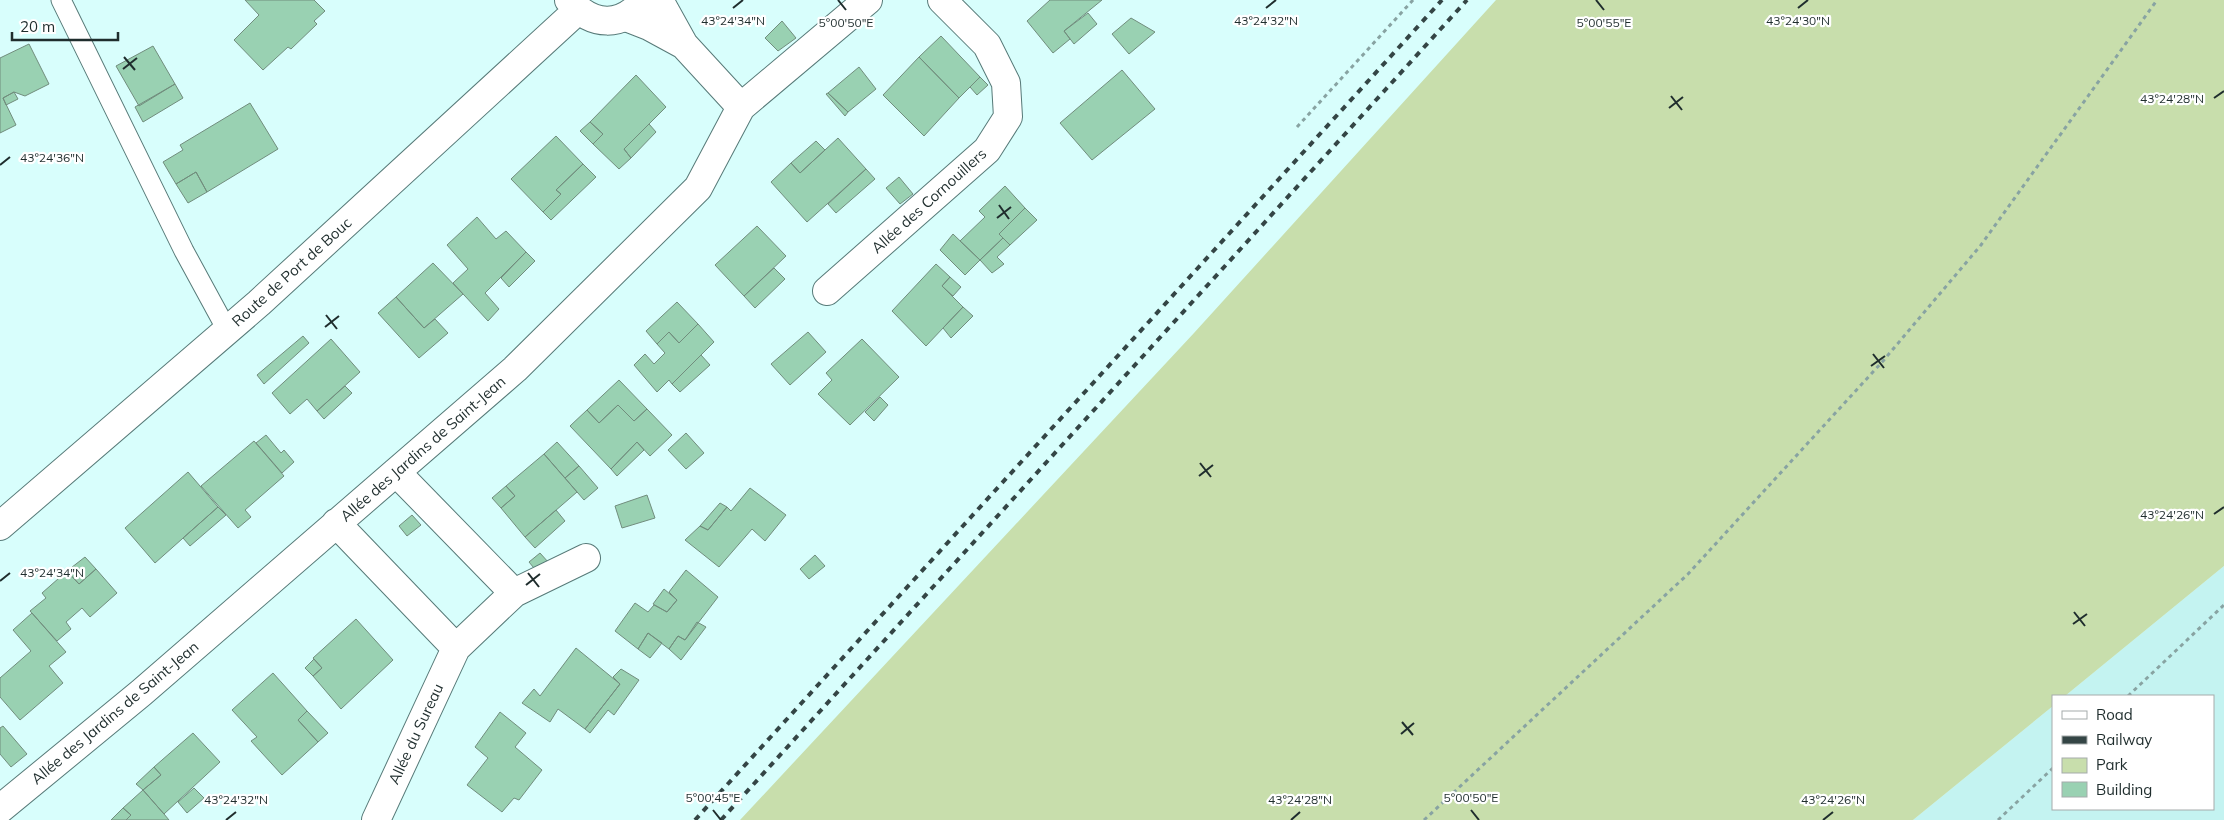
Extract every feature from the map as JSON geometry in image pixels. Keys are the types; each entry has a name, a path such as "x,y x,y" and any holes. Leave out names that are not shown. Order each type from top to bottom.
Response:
{"street":[{"path":"659,0 684,45 741,107 868,0"},
{"name":"Allée des Cornouillers","path":"827,291 987,150 1008,117 1006,83 987,45 942,0"},
{"name":"Route de Port de Bouc","path":"0,526 227,330 573,5"},
{"path":"573,5 588,17 601,20 614,20 635,8 649,26 684,45"},
{"name":"Allée des Jardins de Saint-Jean","path":"0,809 141,693 515,369 698,188 741,107"},
{"path":"396,472 514,593"},
{"path":"336,523 456,648"},
{"name":"Allée du Sureau","path":"376,820 456,648 514,593 586,558"}],"lane":[{"path":"61,0 184,251 227,330"}],"path":[{"path":"1297,127 1413,0"},
{"path":"1424,820 1688,574 1883,361 1981,245 2157,0"},
{"path":"2129,695 2224,605"},
{"path":"1998,820 2052,769"}],"shaded area":[{"path":"2224,566 2224,820 1913,820 2052,707 2052,810 2214,810 2214,695 2066,695"}],"green space":[{"path":"1496,0 2224,0 2224,566 2066,695 2052,695 2052,707 1913,820 740,820 1194,333"}],"building":[{"path":"245,0 314,0 325,11 314,21 317,24 291,49 288,47 263,70 234,40 259,15"},
{"path":"1050,0 1102,0 1064,31 1070,39 1053,53 1027,21"},
{"path":"1088,13 1097,24 1074,44 1064,31"},
{"path":"1131,18 1155,32 1129,54 1112,34"},
{"path":"782,21 796,38 778,51 765,38"},
{"path":"941,36 980,77 959,98 919,57"},
{"path":"29,44 49,84 25,96 14,92 3,98 16,125 0,133 0,58"},
{"path":"153,46 175,84 139,106 116,66"},
{"path":"919,57 959,98 924,136 883,95"},
{"path":"859,67 876,89 848,112 828,93"},
{"path":"1122,70 1155,109 1092,160 1060,123"},
{"path":"636,75 666,107 624,149 631,158 619,169 593,144 603,134 590,122"},
{"path":"980,77 988,85 977,95 970,87"},
{"path":"175,84 183,98 143,122 135,107"},
{"path":"14,92 18,99 6,105 3,98"},
{"path":"828,93 848,112 845,116 826,94"},
{"path":"250,103 278,149 207,192 196,172 176,184 163,162 183,150 180,145"},
{"path":"590,122 603,134 593,144 580,131"},
{"path":"649,124 656,132 631,158 624,149"},
{"path":"556,136 583,164 556,190 561,194 543,212 511,179"},
{"path":"838,138 866,169 807,222 771,182 791,163 800,173"},
{"path":"816,141 825,150 800,173 791,163"},
{"path":"583,164 596,177 551,220 543,212 561,194 556,190"},
{"path":"866,169 875,179 836,213 828,204"},
{"path":"196,172 207,192 188,203 176,184"},
{"path":"899,177 913,194 900,204 886,188"},
{"path":"1005,186 1025,208 999,234 1003,238 980,260 960,241 985,217 979,211"},
{"path":"1025,208 1037,220 1010,245 999,234"},
{"path":"477,217 496,239 506,231 526,252 485,293 499,309 488,321 453,283 468,269 447,245"},
{"path":"757,226 786,256 744,296 715,265"},
{"path":"953,234 980,260 965,275 940,250"},
{"path":"1003,238 1010,245 997,257 1004,264 992,273 980,260"},
{"path":"526,252 535,261 509,287 501,278"},
{"path":"433,263 463,294 424,328 396,297"},
{"path":"936,264 950,277 942,286 963,307 926,346 892,311"},
{"path":"774,268 785,279 755,308 744,296"},
{"path":"950,277 961,287 953,296 942,286"},
{"path":"396,297 424,328 435,319 448,333 419,358 378,313"},
{"path":"677,302 698,324 679,343 669,332 657,344 646,331"},
{"path":"963,307 973,316 951,338 943,328"},
{"path":"698,324 714,342 672,384 669,380 657,392 634,365 645,354 654,364 665,353 657,344 669,332 679,343"},
{"path":"808,332 826,352 790,385 771,364"},
{"path":"303,336 309,343 264,384 257,375"},
{"path":"331,339 360,372 317,411 307,399 290,414 272,393"},
{"path":"862,339 899,377 850,425 818,394 832,380 826,373"},
{"path":"701,355 710,365 680,392 672,384"},
{"path":"619,380 647,409 634,421 618,405 599,423 587,410"},
{"path":"345,386 352,393 324,419 317,411"},
{"path":"880,397 888,405 874,421 865,412"},
{"path":"618,405 634,421 647,409 672,435 650,456 637,442 611,469 570,426 587,410 599,423"},
{"path":"686,433 704,453 686,469 668,450"},
{"path":"266,435 281,453 284,450 294,462 282,473 256,443"},
{"path":"254,441 284,476 245,510 251,517 238,528 201,486"},
{"path":"557,442 579,466 565,478 544,454"},
{"path":"637,442 644,450 617,476 611,469"},
{"path":"544,454 577,492 525,537 501,508 515,496 506,486"},
{"path":"579,466 598,488 584,500 565,478"},
{"path":"188,472 218,507 155,563 125,528"},
{"path":"506,486 515,496 501,508 492,498"},
{"path":"750,488 786,515 765,541 752,529 719,567 685,540 700,526 708,530 727,507 731,511"},
{"path":"647,495 655,518 622,528 615,506"},
{"path":"720,503 727,507 708,530 700,526"},
{"path":"218,507 226,515 190,546 183,538"},
{"path":"556,510 565,521 535,548 525,537"},
{"path":"412,515 421,525 407,536 399,526"},
{"path":"540,553 549,563 538,573 529,562"},
{"path":"815,555 825,566 809,579 800,569"},
{"path":"85,557 96,569 79,584 67,571"},
{"path":"96,569 117,593 90,617 82,608 66,622 71,629 57,641 30,611 46,598 42,593 67,571 79,584"},
{"path":"686,570 718,597 685,640 678,636 669,649 648,633 638,649 615,631 635,603 648,612 654,605 667,612 677,600 669,592"},
{"path":"664,589 677,600 667,612 653,604"},
{"path":"32,613 66,652 49,666 63,683 20,720 0,697 0,678 31,651 13,630"},
{"path":"356,619 393,660 341,709 313,676 322,668 313,658"},
{"path":"697,622 706,627 681,660 669,649 678,636 685,640"},
{"path":"648,633 662,643 650,658 638,649"},
{"path":"576,648 620,684 585,729 558,709 550,722 522,703 534,689 540,696"},
{"path":"314,659 322,668 313,676 305,668"},
{"path":"621,669 639,680 614,715 608,710 590,733 585,729 620,684 613,677"},
{"path":"273,673 307,711 298,720 318,742 282,775 251,741 257,737 232,710"},
{"path":"307,711 328,733 318,742 298,720"},
{"path":"500,712 526,733 515,747 542,770 519,800 514,798 502,812 467,785 488,758 475,747"},
{"path":"3,726 27,754 11,767 0,754 0,728"},
{"path":"193,733 220,762 164,814 143,790 161,775 154,767"},
{"path":"154,767 161,775 143,790 136,784"},
{"path":"194,788 204,798 187,813 178,802"},
{"path":"143,790 169,820 126,820 131,815 123,808"},
{"path":"123,808 131,815 126,820 111,820"}],"railway":[{"path":"695,820 1442,0"},
{"path":"721,820 1467,0"}]}
